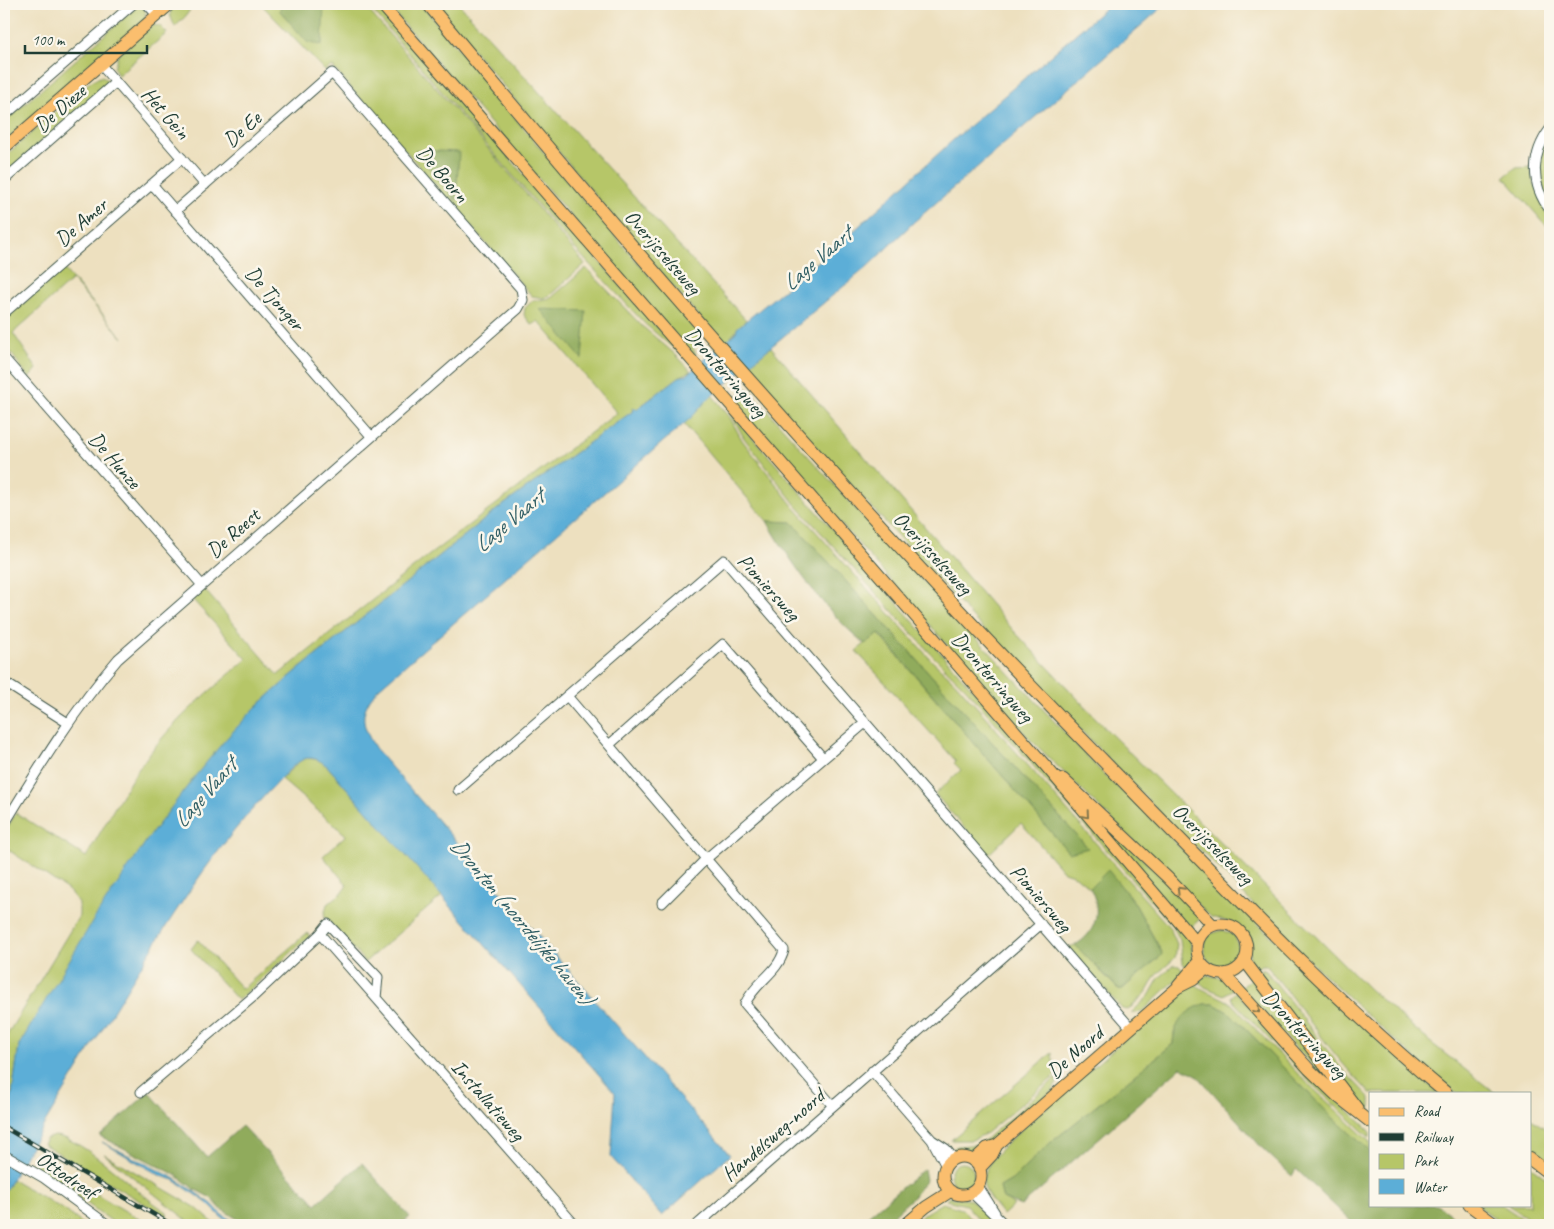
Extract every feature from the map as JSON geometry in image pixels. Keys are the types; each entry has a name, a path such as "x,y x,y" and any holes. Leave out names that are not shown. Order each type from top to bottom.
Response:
{"highway":[{"name":"Overijsselseweg","path":"428,4 594,204 747,379 910,558 1065,723 1331,989 1445,1092"},
{"path":"1532,1160 1550,1174"}],"main road":[{"path":"4,148 170,4"},
{"name":"Dronterringweg","path":"381,4 1044,764 1071,798 1197,943"},
{"name":"Dronterringweg","path":"1044,764 1092,805 1213,925"},
{"path":"1225,924 1240,932 1246,942 1244,960 1240,966 1224,974 1212,972 1203,964 1197,943 1203,932 1213,925 1225,924"},
{"name":"Dronterringweg","path":"1244,960 1366,1119"},
{"name":"De Noord","path":"976,1165 987,1148 997,1145 1177,988 1193,980 1203,964"},
{"name":"Dronterringweg","path":"1224,974 1310,1069 1338,1097 1366,1119"},
{"path":"964,1157 976,1165 980,1176 974,1189 963,1194 948,1188 943,1176 950,1162 964,1157"},
{"path":"905,1225 948,1188"},
{"path":"1470,1206 1496,1225"}],"street":[{"path":"4,116 133,4"},
{"path":"147,4 157,15"},
{"name":"Het Gein","path":"100,64 205,185"},
{"name":"De Ee","path":"175,211 332,73"},
{"name":"De Boorn","path":"332,73 520,289 523,300"},
{"name":"De Dieze","path":"4,180 116,82"},
{"path":"1550,129 1539,146 1534,163 1536,180 1544,201 1550,210"},
{"name":"De Amer","path":"4,313 182,158"},
{"name":"De Tjonger","path":"152,184 371,436"},
{"name":"De Reest","path":"4,825 68,722 87,695 118,658 518,309 523,300"},
{"name":"De Hunze","path":"4,358 201,584"},
{"name":"Pioniersweg","path":"458,790 724,560 1131,1028"},
{"path":"609,744 723,644 823,758"},
{"path":"4,682 68,722"},
{"path":"567,696 784,950 782,959 749,994 744,1004 833,1106"},
{"path":"662,903 707,858 865,722"},
{"path":"141,1092 253,997 320,934 328,924 367,963 378,977 376,998"},
{"name":"Handelsweg-noord","path":"697,1225 1041,924"},
{"name":"Installatieweg","path":"320,934 569,1223"},
{"path":"872,1071 932,1140 946,1149 950,1162"},
{"name":"Ottodreef","path":"4,1155 34,1172 108,1225"},
{"path":"974,1189 980,1203 996,1215 1005,1225"}],"green space":[{"path":"140,4 146,11 144,20 4,142 4,122"},
{"path":"176,4 194,4 175,27 170,15 172,7"},
{"path":"261,4 281,4 280,11 321,45 324,4 363,4 476,134 585,264 550,295 543,298 532,296 332,66 325,71"},
{"path":"281,4 324,4 322,45 308,43 280,11"},
{"path":"367,4 375,4 679,353 645,324 578,252"},
{"path":"387,4 421,4 568,182 703,338 693,347 696,354 693,356"},
{"path":"435,4 459,4 746,320 723,344 627,233"},
{"path":"153,25 160,26 167,33 118,75 114,68 118,55"},
{"path":"102,76 107,80 108,84 4,175 4,157 90,82"},
{"path":"1550,133 1550,202 1539,175 1539,160"},
{"path":"415,150 459,152 456,201"},
{"path":"1531,167 1533,181 1550,214 1550,230 1504,177 1515,168"},
{"path":"63,268 123,338 72,280 13,333 37,369 29,378 4,343 4,320"},
{"path":"586,268 642,326 676,355 691,371 679,377 637,409 632,409 633,411 495,511 293,674 255,708 19,1045 11,1101 4,1093 4,1040 79,916 79,903 68,890 4,847 4,833 16,813 86,857 131,780 163,737 204,696 247,659 192,599 204,589 278,675 424,559 617,413 538,321 532,325 524,315 525,308 532,301 551,298"},
{"path":"540,309 586,311 582,359"},
{"path":"771,347 1013,630 1109,732 1370,990 1430,1042 1494,1092 1454,1092 1408,1052 1273,925 1214,863 1176,829 974,619 756,381 757,379 743,368"},
{"path":"747,388 853,506 1111,782 1130,797 1224,892 1437,1092 1369,1092 1329,1047 1266,965 1261,965 1256,969 1250,960 1248,941 1242,930 1233,923 1211,917 1029,738 728,395 730,393 736,397"},
{"path":"712,395 729,416 742,440 793,506 932,661 955,682 1170,928 1177,944 1175,958 1156,975 1146,993 1128,1010 1122,1009 1069,947 1075,945 1118,989 1123,989 1162,952 1134,902 1108,871 1090,888 1076,876 1064,872 1021,823 988,855 935,794 961,770 954,763 956,761 856,651 878,633 1069,852 1088,848 792,522 767,521 683,423"},
{"path":"730,412 1190,938 1193,957 1187,969 1183,963 1180,940 1173,926 967,690 932,655 795,504 744,438"},
{"path":"767,521 792,522 1088,848 1069,853 879,633 865,644 837,618 798,570"},
{"path":"307,758 320,760 328,767 442,896 365,962 324,916 327,904 342,893 347,885 323,856 346,835 281,779 301,760"},
{"path":"1075,793 1202,917 1189,929"},
{"path":"1108,870 1134,902 1162,953 1161,956 1122,989 1119,989 1075,945 1088,934 1095,920 1096,904 1090,888"},
{"path":"1223,930 1235,936 1239,949 1234,961 1222,966 1216,965 1208,959 1205,954 1204,944 1210,934"},
{"path":"307,933 310,936 238,1000 191,949 198,940 242,989"},
{"path":"1174,965 1179,966 1184,972 1142,1012 1131,1013 1149,996 1159,978"},
{"path":"1261,969 1266,971 1341,1068 1369,1097 1369,1113 1356,1099 1258,972"},
{"path":"1206,975 1222,978 1233,989 1224,995 1205,987 1198,981"},
{"path":"1254,976 1341,1096 1241,988"},
{"path":"1194,983 1232,1004 1301,1077 1369,1141 1369,1150 1331,1116 1231,1014 1214,1004 1204,1004 1174,1032 1173,1044 1049,1144 1012,1180 1000,1187 1003,1199 1014,1205 1003,1215 990,1199 983,1181 987,1167 997,1153 1171,999"},
{"path":"1236,992 1335,1098 1369,1130 1369,1137 1308,1080 1232,1000 1231,996"},
{"path":"1204,1004 1214,1004 1231,1014 1331,1116 1369,1150 1369,1206 1438,1206 1465,1225 1355,1225 1296,1169 1292,1176 1263,1149 1197,1075 1181,1067 1021,1206 1003,1199 1000,1187 1012,1180 1049,1144 1173,1044 1175,1030 1181,1019"},
{"path":"1052,1053 1055,1076 985,1134 972,1140 951,1140"},
{"path":"1056,1078 1057,1083 1053,1090 1001,1135 972,1154 951,1150 958,1146 980,1144"},
{"path":"149,1092 207,1157 242,1126 316,1204 362,1163 410,1217 400,1225 246,1224 221,1209 211,1198 194,1189 176,1175 100,1136"},
{"path":"1532,1119 1550,1132 1550,1167 1532,1154"},
{"path":"54,1136 66,1139 95,1156 167,1212 167,1217 43,1144 46,1139"},
{"path":"104,1154 195,1207 216,1225 193,1225"},
{"path":"35,1158 149,1225 117,1225 31,1163"},
{"path":"962,1163 970,1167 974,1175 970,1183 962,1187 954,1183 950,1175 954,1167"},
{"path":"1532,1168 1550,1181 1550,1225 1538,1225 1510,1206 1532,1206"},
{"path":"924,1169 926,1180 913,1197 883,1225 857,1225"},
{"path":"12,1179 66,1211 84,1225 4,1225 4,1193"},
{"path":"949,1197 971,1200 996,1225 984,1225 966,1205 946,1200"},
{"path":"942,1203 962,1209 978,1225 913,1225 924,1214"},
{"path":"1478,1206 1504,1206 1532,1225 1505,1225"}],"water":[{"path":"1110,4 1166,4 915,221 867,267 708,399 692,417 379,688 367,704 364,719 365,727 378,752 730,1155 662,1216 611,1157 615,1093 328,767 317,760 308,758 294,765 268,792 203,871 147,957 4,1193 4,1122 11,1101 19,1045 94,919 149,837 225,740 255,708 293,674 495,511 633,411 632,408 637,409 679,377 687,375 736,332 737,328 835,248 952,141"},
{"path":"102,1142 176,1179 212,1204 222,1215 241,1225 235,1225 221,1217 207,1203 174,1180 161,1176"}],"railway":[{"path":"4,1127 172,1225"}],"water label":[{"name":"Lage Vaart","path":"817,259"},
{"name":"Lage Vaart","path":"509,521"},
{"name":"Lage Vaart","path":"205,793"},
{"name":"Dronten (noordelijke haven)","path":"522,921"}]}
